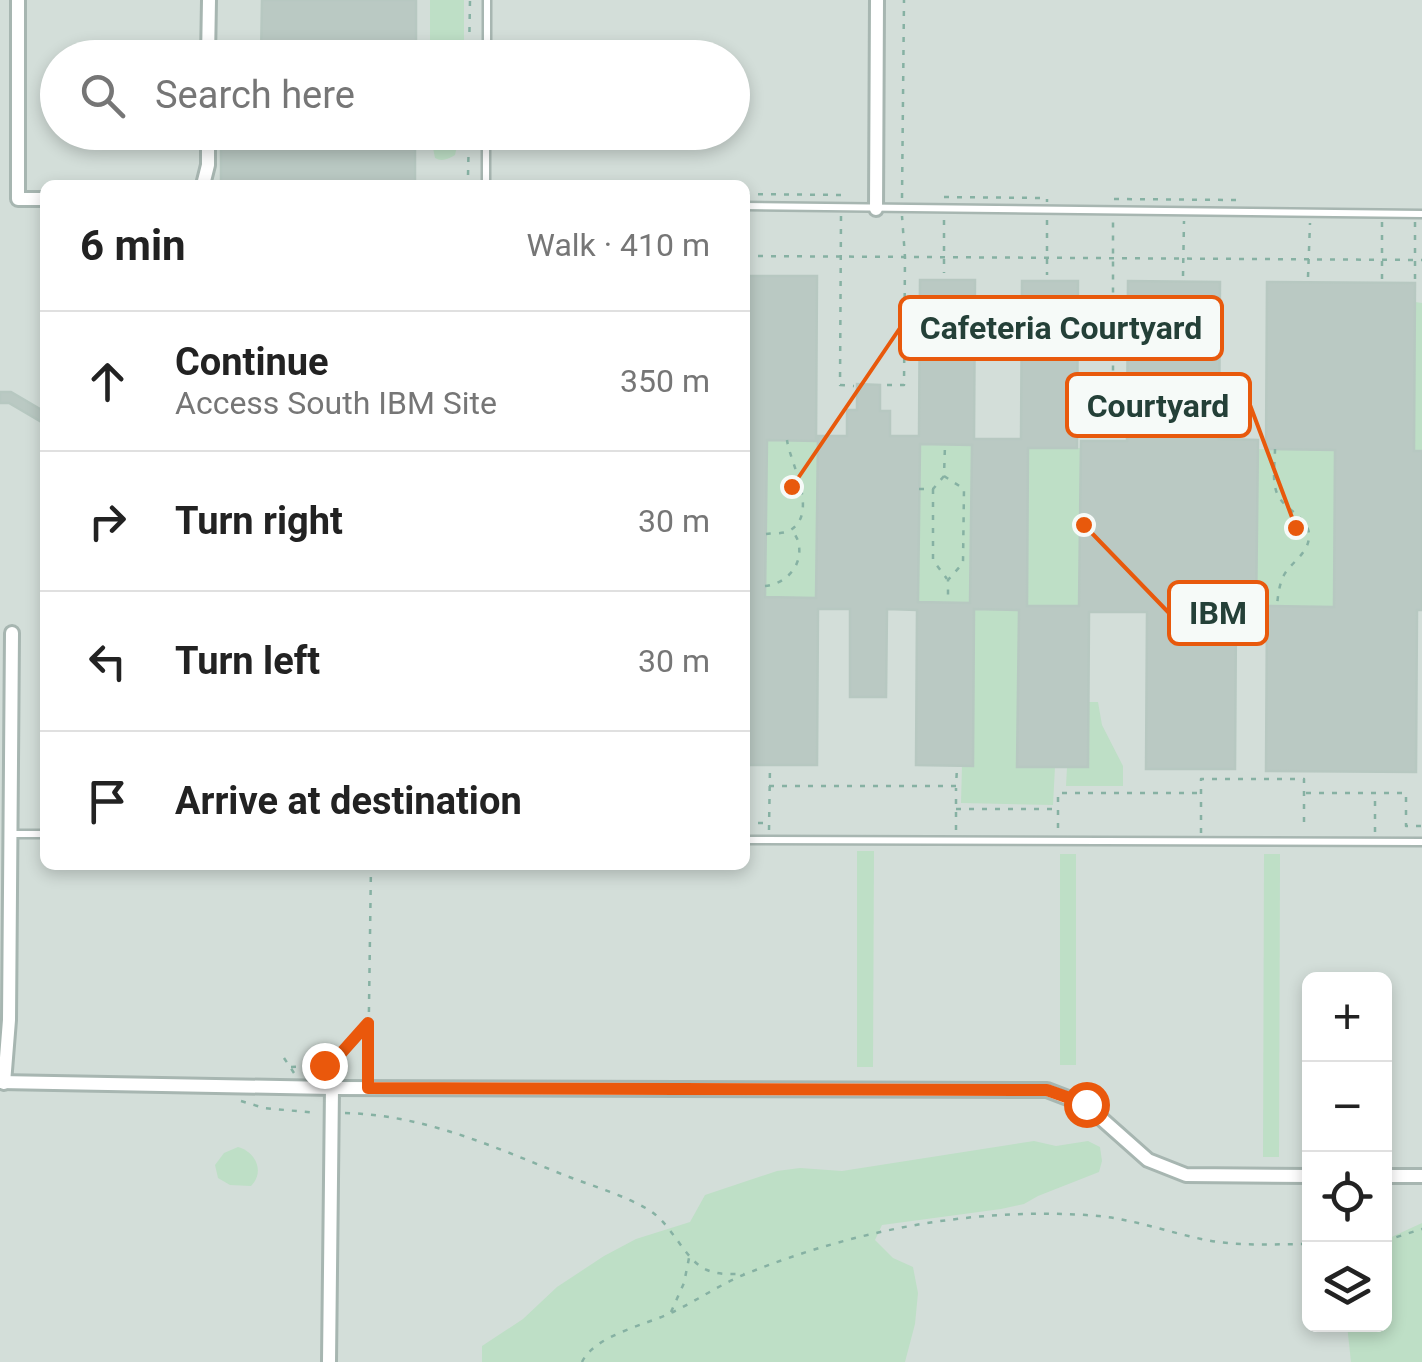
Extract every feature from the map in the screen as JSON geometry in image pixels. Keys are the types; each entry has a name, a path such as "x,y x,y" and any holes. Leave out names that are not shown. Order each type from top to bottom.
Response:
{"street":[{"path":"18,0 18,198 40,199"},
{"path":"208,40 209,0"},
{"path":"876,209 877,0"},
{"path":"204,180 208,150"},
{"path":"6,633 9,1020 2,1082 332,1088 1047,1090 1086,1104 1148,1160 1186,1175 1302,1176"},
{"path":"329,1362 332,1088"},
{"path":"1392,1176 1422,1176"}],"lane":[{"path":"487,0 487,40"},
{"path":"486,150 486,180"},
{"path":"750,206 1418,214"},
{"path":"10,834 40,834"},
{"path":"750,840 1422,842"}],"path":[{"path":"469,40 470,0"},
{"path":"887,385 904,385 904,0"},
{"path":"464,180 469,150"},
{"path":"750,194 841,195 840,386 854,386"},
{"path":"1047,198 1047,275"},
{"path":"1182,276 1184,200"},
{"path":"1308,277 1310,213"},
{"path":"1382,214 1382,279"},
{"path":"1418,214 1415,279 1422,279"},
{"path":"750,256 1422,260"},
{"path":"944,258 944,274"},
{"path":"1080,430 1092,430 1112,400 1114,259"},
{"path":"766,534 792,529 801,514 799,476 787,440"},
{"path":"945,444 944,476 933,488 933,560 948,580 948,602"},
{"path":"1275,449 1276,491 1304,522 1309,534 1304,553 1290,566 1279,586 1277,606"},
{"path":"944,476 964,490 963,564 948,580"},
{"path":"919,489 933,488"},
{"path":"765,586 782,582 794,570 800,547 792,529"},
{"path":"769,840 770,766"},
{"path":"956,768 956,840"},
{"path":"1201,841 1201,779 1304,779 1304,842"},
{"path":"769,786 956,786"},
{"path":"1058,841 1058,792 1201,793"},
{"path":"1304,793 1406,793 1406,826 1422,826"},
{"path":"1375,793 1375,842"},
{"path":"956,809 1058,809"},
{"path":"750,823 769,823"},
{"path":"368,1088 371,870"},
{"path":"284,1058 291,1067 324,1065 335,1060 368,1023"},
{"path":"243,1101 264,1108 311,1113 366,1114 454,1131 648,1210 669,1226 690,1256 706,1270 744,1274"},
{"path":"582,1362 601,1342 670,1313 744,1274 837,1243 901,1228 1000,1215 1105,1216 1218,1242 1302,1244"},
{"path":"1392,1238 1422,1229"},
{"path":"670,1313 684,1283 690,1256"}],"shaded area":[{"path":"0,0 1422,0 1422,1362 0,1362"}],"green space":[{"path":"430,0 464,0 464,40 430,40"},
{"path":"433,150 456,150 445,160 435,158"},
{"path":"1415,302 1422,303 1422,451 1414,451"},
{"path":"767,440 818,441 816,598 765,597"},
{"path":"920,444 972,445 970,603 918,602"},
{"path":"1028,448 1081,448 1079,606 1027,606"},
{"path":"1258,449 1335,450 1334,607 1256,606"},
{"path":"974,609 1019,610 1017,766 1055,767 1053,805 961,803 962,766 973,765"},
{"path":"1089,702 1098,702 1102,725 1123,766 1123,786 1066,786 1067,767 1088,767"},
{"path":"857,851 874,851 873,1067 857,1067"},
{"path":"1060,854 1076,854 1076,1065 1060,1065"},
{"path":"1264,854 1280,854 1279,1157 1263,1157"},
{"path":"1034,1141 1056,1146 1088,1141 1100,1147 1099,1172 1024,1204 882,1225 875,1240 893,1258 913,1267 918,1293 905,1362 482,1362 482,1346 523,1319 557,1287 636,1239 690,1222 705,1195 777,1171 842,1171"},
{"path":"238,1147 250,1153 258,1169 251,1186 230,1185 218,1178 215,1165 224,1153"},
{"path":"1422,1223 1422,1362 1351,1362 1348,1332 1392,1332 1392,1237"}],"building":[{"path":"262,0 416,0 416,40 261,40"},
{"path":"221,150 415,150 415,180 221,180"},
{"path":"750,276 817,276 816,441 767,440 765,597 816,598 818,436 847,436 847,410 857,410 857,384 880,385 880,411 890,411 890,436 919,436 920,280 975,280 974,439 1021,439 1022,281 1078,281 1077,448 1028,448 1027,606 1079,606 1081,441 1127,441 1128,281 1220,282 1219,439 1258,440 1256,615 1236,615 1235,769 1146,769 1147,612 1089,612 1088,767 1017,767 1019,610 974,609 973,766 916,765 917,610 887,609 886,697 850,697 850,609 818,609 817,765 750,765","holes":["920,444 972,445 970,603 918,602"]},
{"path":"1267,282 1415,283 1414,451 1422,451 1416,772 1266,771 1267,606 1334,607 1335,450 1266,449"},
{"path":"0,392 11,392 40,409 40,421 9,403 0,403"}],"place":[{"name":"Cafeteria Courtyard","path":"792,487"},
{"name":"IBM","path":"1084,525"},
{"name":"Courtyard","path":"1296,528"}],"route":[{"path":"324,1065 335,1060 368,1023 368,1088 1047,1090 1086,1104"}]}
